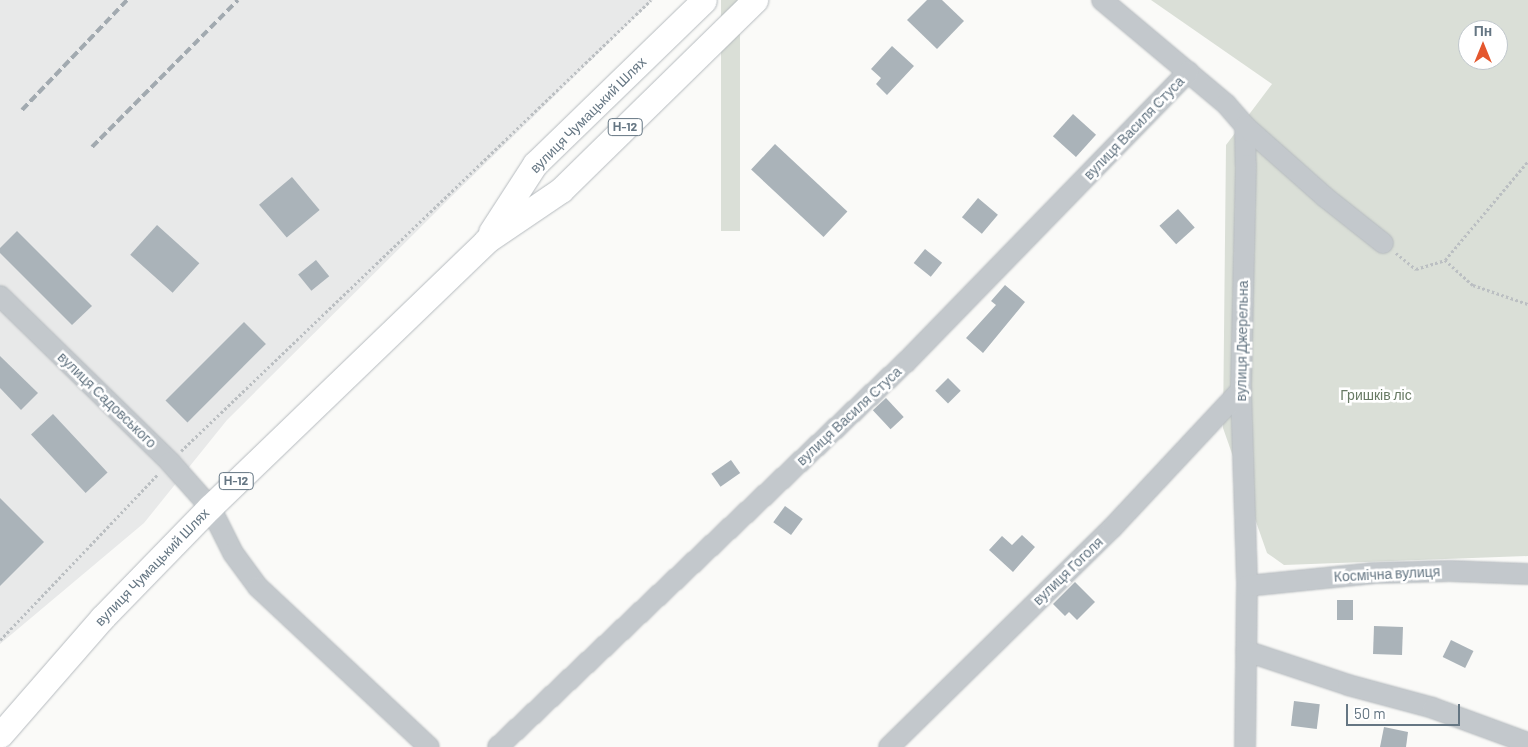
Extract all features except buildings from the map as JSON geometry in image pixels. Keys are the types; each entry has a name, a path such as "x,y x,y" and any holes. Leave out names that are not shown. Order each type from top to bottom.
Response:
{"main road":[{"name":"вулиця Чумацький Шлях","path":"486,241 535,164 704,0"},
{"name":"вулиця Чумацький Шлях","path":"0,735 102,618 210,507 486,241 561,190 755,0"}],"street":[{"path":"1102,0 1226,104 1245,126 1325,197 1383,243"},
{"name":"вулиця Василя Стуса","path":"498,747 906,362 1188,72"},
{"name":"вулиця Джерельна","path":"1245,126 1246,165 1241,390 1247,586 1245,747"},
{"name":"вулиця Садовського","path":"0,296 170,462 210,507 233,553 258,587 429,747"},
{"name":"вулиця Гоголя","path":"888,747 1112,528 1241,390"},
{"name":"Космічна вулиця","path":"1247,586 1374,573 1450,571 1528,574"},
{"path":"1246,651 1348,685 1433,708 1528,743"}],"path":[{"path":"0,640 170,462 651,0"},
{"path":"1383,243 1416,269 1445,260 1528,161"},
{"path":"1445,260 1473,285 1528,304"}],"shaded area":[{"path":"0,0 653,0 453,195 227,420 144,523 0,644"}],"green space":[{"path":"721,0 740,0 740,231 721,231"},
{"name":"Гришків ліс","path":"1151,0 1528,0 1528,556 1284,565 1267,553 1223,428 1226,145 1272,84"}],"railway":[{"path":"22,110 127,0"},
{"path":"92,147 238,0"}]}
